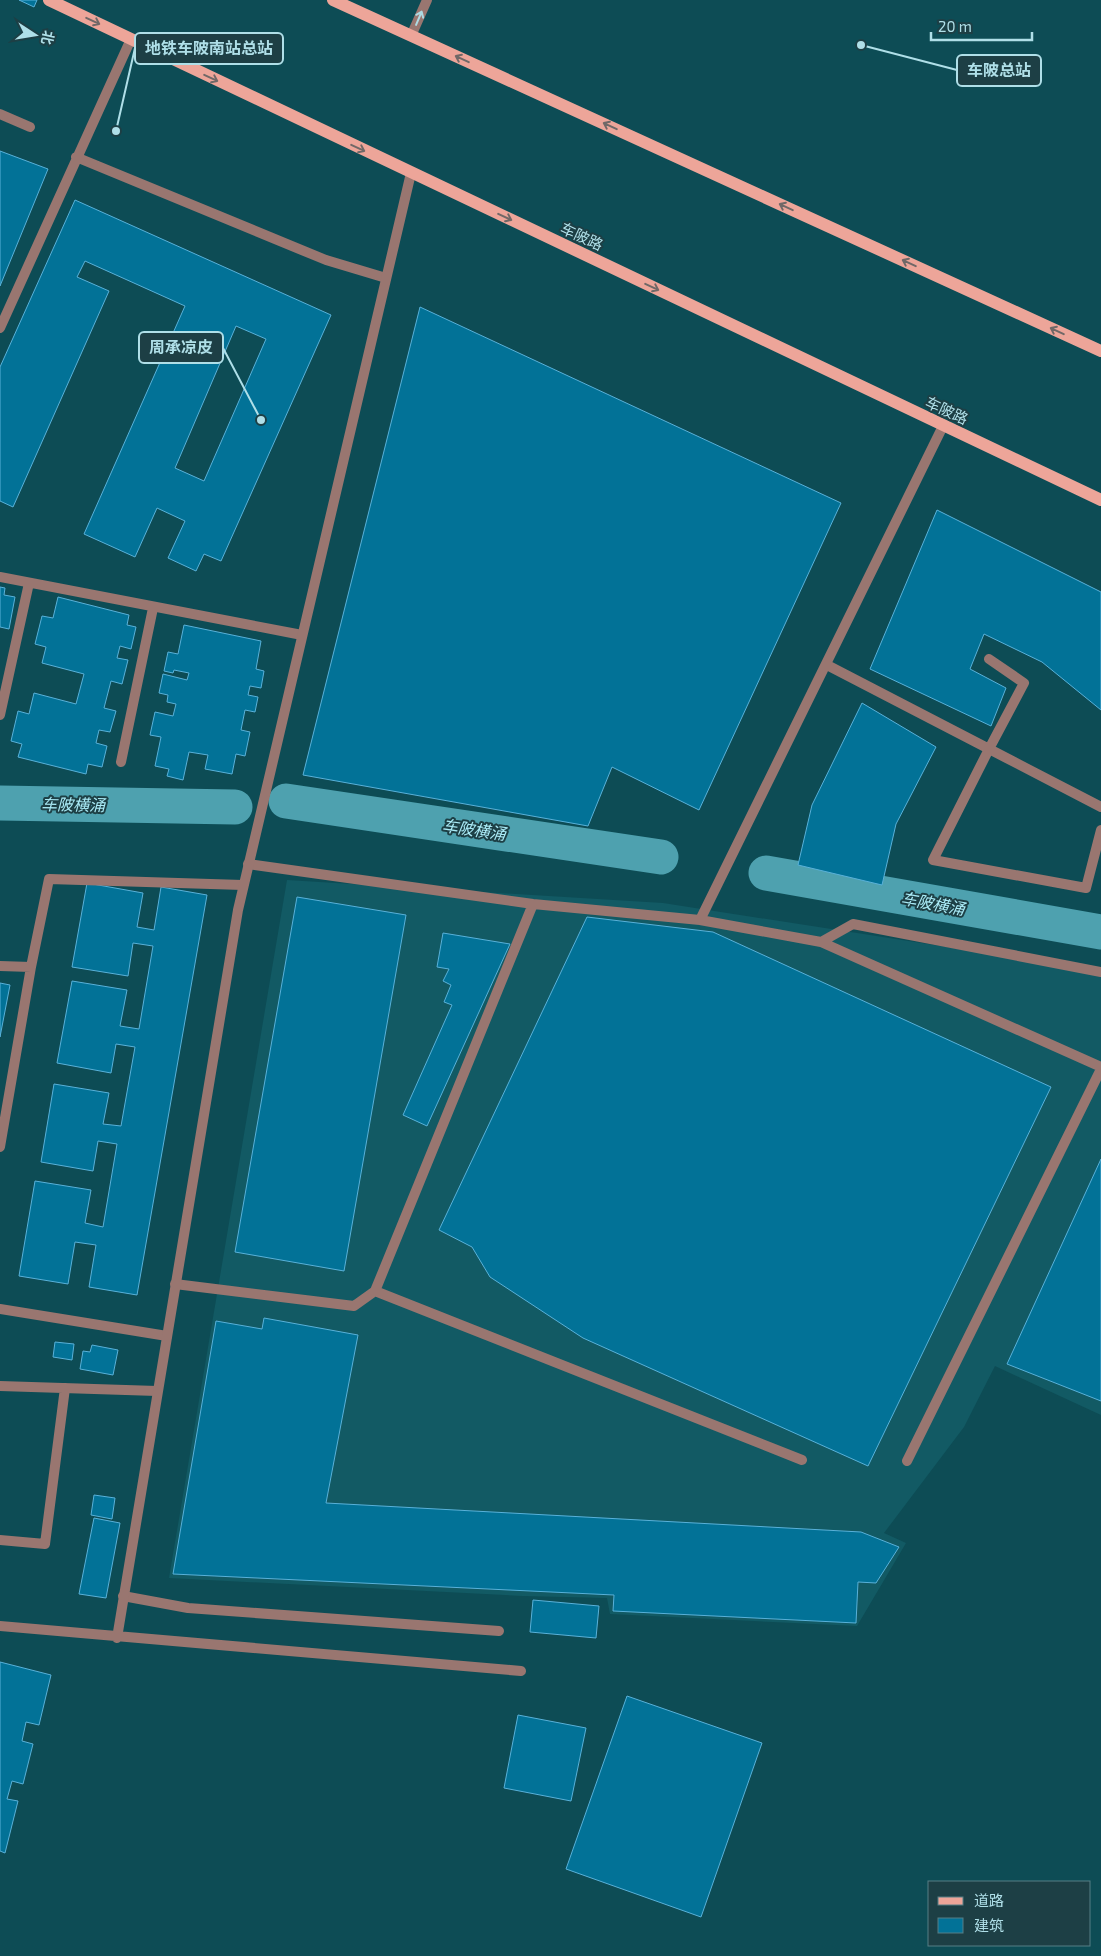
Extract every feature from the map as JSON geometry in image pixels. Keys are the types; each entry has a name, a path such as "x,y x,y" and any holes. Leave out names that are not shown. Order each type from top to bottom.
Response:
{"main road":[{"name":"车陂路","path":"49,0 1101,500"},
{"path":"333,0 1101,351"}],"street":[{"path":"412,36 427,0"},
{"path":"0,328 131,39"},
{"path":"0,114 30,127"},
{"path":"76,158 326,260 386,278"},
{"path":"117,1638 236,920 411,173"},
{"path":"700,920 943,426"},
{"path":"0,577 153,608 302,635"},
{"path":"0,715 28,583"},
{"path":"122,762 153,608"},
{"path":"989,659 1024,683 933,860 1086,888 1101,830"},
{"path":"827,665 1101,808"},
{"path":"248,864 533,904 700,920 821,942 1101,1068 907,1461"},
{"path":"0,1147 31,967 49,879 244,885"},
{"path":"175,1284 354,1306 375,1291 533,904"},
{"path":"821,942 854,924 1101,972"},
{"path":"0,966 31,967"},
{"path":"375,1291 802,1460"},
{"path":"0,1309 166,1336"},
{"path":"0,1386 157,1391"},
{"path":"0,1540 45,1544 65,1388"},
{"path":"123,1596 188,1608 499,1631"},
{"path":"0,1626 117,1638 522,1671"}],"shaded area":[{"path":"287,880 663,903 1101,971 1101,1415 995,1366 964,1427 884,1533 906,1543 857,1626 610,1614 607,1598 523,1596 169,1578"}],"building":[{"path":"19,0 37,0 34,7"},
{"path":"0,151 48,169 0,286"},
{"path":"75,200 331,315 221,561 204,554 196,571 168,558 185,521 157,508 135,557 84,534 185,306 85,261 77,277 109,291 13,507 0,501 0,367","holes":["236,326 266,339 204,481 175,468"]},
{"path":"420,307 841,503 699,810 612,767 588,826 303,775"},
{"path":"937,510 1101,592 1101,710 1042,662 984,634 970,669 1006,688 991,726 870,669"},
{"path":"0,587 5,588 4,595 15,597 9,629 0,627"},
{"path":"58,597 129,615 127,625 136,627 131,649 120,646 117,658 128,660 122,684 111,681 104,708 116,711 110,732 99,730 96,743 107,746 102,767 88,764 86,774 18,757 22,744 11,741 18,711 29,714 34,693 76,704 84,674 42,663 46,647 35,644 42,616 53,618"},
{"path":"184,625 261,641 256,669 264,671 261,688 250,686 248,695 258,697 255,712 245,710 241,730 250,732 245,756 236,754 232,774 205,769 208,755 189,752 183,780 167,776 169,769 155,766 161,737 150,735 155,712 173,716 176,704 167,702 168,695 159,693 163,674 187,680 189,673 174,670 173,673 164,671 168,652 178,654"},
{"path":"862,703 936,747 896,824 882,885 798,865 812,805"},
{"path":"87,883 143,893 137,927 154,930 161,887 207,895 137,1295 89,1287 96,1245 75,1242 68,1284 19,1276 35,1181 91,1190 85,1223 103,1227 117,1144 98,1141 93,1171 41,1162 54,1084 109,1093 103,1124 121,1126 135,1047 116,1044 111,1073 57,1063 72,981 127,990 120,1026 139,1029 153,946 133,943 128,976 72,967"},
{"path":"297,897 406,915 344,1271 235,1252"},
{"path":"587,917 713,932 1051,1087 868,1466 583,1338 490,1277 472,1247 439,1230"},
{"path":"443,933 510,944 427,1126 403,1115 452,1005 444,1002 451,985 443,981 449,969 437,967"},
{"path":"0,983 10,985 0,1037"},
{"path":"1101,1159 1101,1401 1007,1364"},
{"path":"264,1318 358,1335 326,1503 861,1532 899,1547 876,1583 858,1582 856,1623 613,1611 614,1595 173,1574 216,1321 262,1329"},
{"path":"55,1342 74,1344 72,1360 53,1357"},
{"path":"92,1345 118,1350 113,1375 80,1369 83,1351 90,1352"},
{"path":"94,1495 115,1498 112,1519 91,1515"},
{"path":"94,1518 120,1523 106,1598 79,1594"},
{"path":"533,1600 599,1606 596,1638 530,1632"},
{"path":"0,1662 51,1675 39,1725 26,1722 22,1741 33,1744 23,1784 12,1781 7,1799 18,1801 5,1853 0,1851"},
{"path":"627,1696 762,1743 701,1917 566,1869"},
{"path":"518,1715 586,1728 571,1801 504,1788"}],"waterway":[{"name":"车陂横涌","path":"286,801 661,857"},
{"name":"车陂横涌","path":"0,803 235,807"},
{"name":"车陂横涌","path":"766,873 1101,932"}],"place":[{"name":"车陂总站","path":"861,45"},
{"name":"地铁车陂南站总站","path":"116,131"},
{"name":"周承凉皮","path":"261,420"}]}
